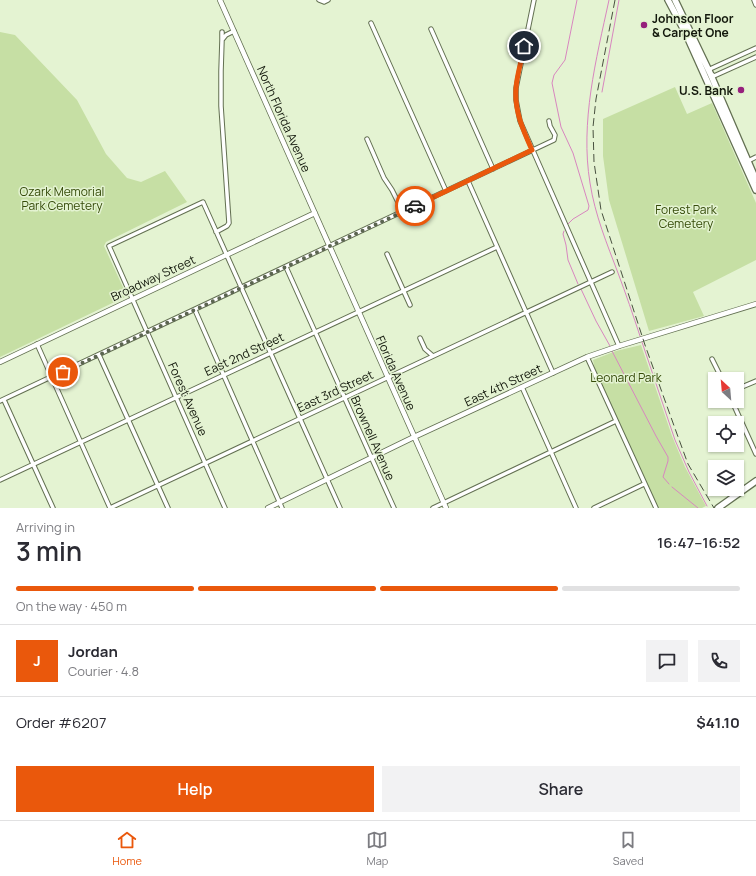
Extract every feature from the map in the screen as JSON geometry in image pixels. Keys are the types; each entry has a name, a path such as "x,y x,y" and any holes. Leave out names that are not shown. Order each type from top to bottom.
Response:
{"main road":[{"path":"668,0 708,74 756,190"},
{"path":"675,0 756,180"},
{"path":"718,508 756,481"}],"street":[{"name":"North Florida Avenue","path":"220,0 329,246"},
{"path":"319,0 324,2 328,0"},
{"path":"534,0 516,88 516,100 521,124 620,346"},
{"path":"754,0 756,5"},
{"path":"371,23 446,191"},
{"path":"431,29 493,169"},
{"path":"222,41 225,36 234,31"},
{"path":"222,32 221,106 229,223 227,226 216,232 340,508"},
{"path":"756,48 710,69 708,74 714,76 756,57"},
{"path":"53,508 2,401 555,139 555,134 550,126 550,121"},
{"path":"367,138 384,178 403,212"},
{"path":"748,161 756,157"},
{"path":"468,181 553,373"},
{"name":"Forest Avenue","path":"216,232 203,202 109,246 225,508"},
{"name":"Broadway Street","path":"0,362 314,213"},
{"name":"Florida Avenue","path":"329,246 446,508"},
{"name":"East 2nd Street","path":"0,480 497,247"},
{"path":"387,254 410,305"},
{"name":"Brownell Avenue","path":"286,267 394,508"},
{"name":"East 3rd Street","path":"110,508 612,272"},
{"name":"East 4th Street","path":"268,508 414,437 587,357 756,304"},
{"path":"194,310 282,508"},
{"path":"420,338 425,349 432,356"},
{"path":"37,344 110,508"},
{"path":"99,355 168,508"},
{"path":"587,357 656,508"},
{"path":"712,359 718,372"},
{"path":"744,386 756,381"},
{"path":"522,387 576,508"},
{"path":"735,408 756,454"},
{"path":"432,508 616,421"},
{"path":"594,508 644,484"}],"green space":[{"name":"Ozark Memorial Park Cemetery","path":"0,32 15,35 77,100 106,154 127,178 141,182 165,171 187,202 106,242 104,246 127,296 0,357"},
{"name":"Forest Park Cemetery","path":"675,87 687,114 712,103 756,203 756,260 693,292 704,316 649,331 609,200 603,156 603,119"},
{"name":"Leonard Park","path":"641,345 672,436 685,467 706,506 702,508 658,508 595,370 593,360 616,351"}],"waterway":[{"path":"568,224 573,219 588,210 589,206 573,153 561,127 552,83 554,75 565,60 577,0"},
{"path":"609,0 591,91 588,114 587,160 592,195 598,218 640,336"},
{"path":"602,92 619,0"},
{"path":"564,231 563,234 568,260 578,284"},
{"path":"581,289 610,346"},
{"path":"642,342 675,440 689,472 707,506"},
{"path":"612,351 668,457 663,477 669,484"},
{"path":"672,487 698,508"}],"railway":[{"path":"615,0 596,99 593,127 594,162 601,210 645,345 688,464 714,508"}],"way so far":[{"path":"63,372 415,206"}],"place":[{"name":"Johnson Floor & Carpet One","path":"644,25"},
{"name":"U.S. Bank","path":"741,90"}],"route":[{"path":"415,206 532,150 522,128 516,100 516,88 524,46"}]}
